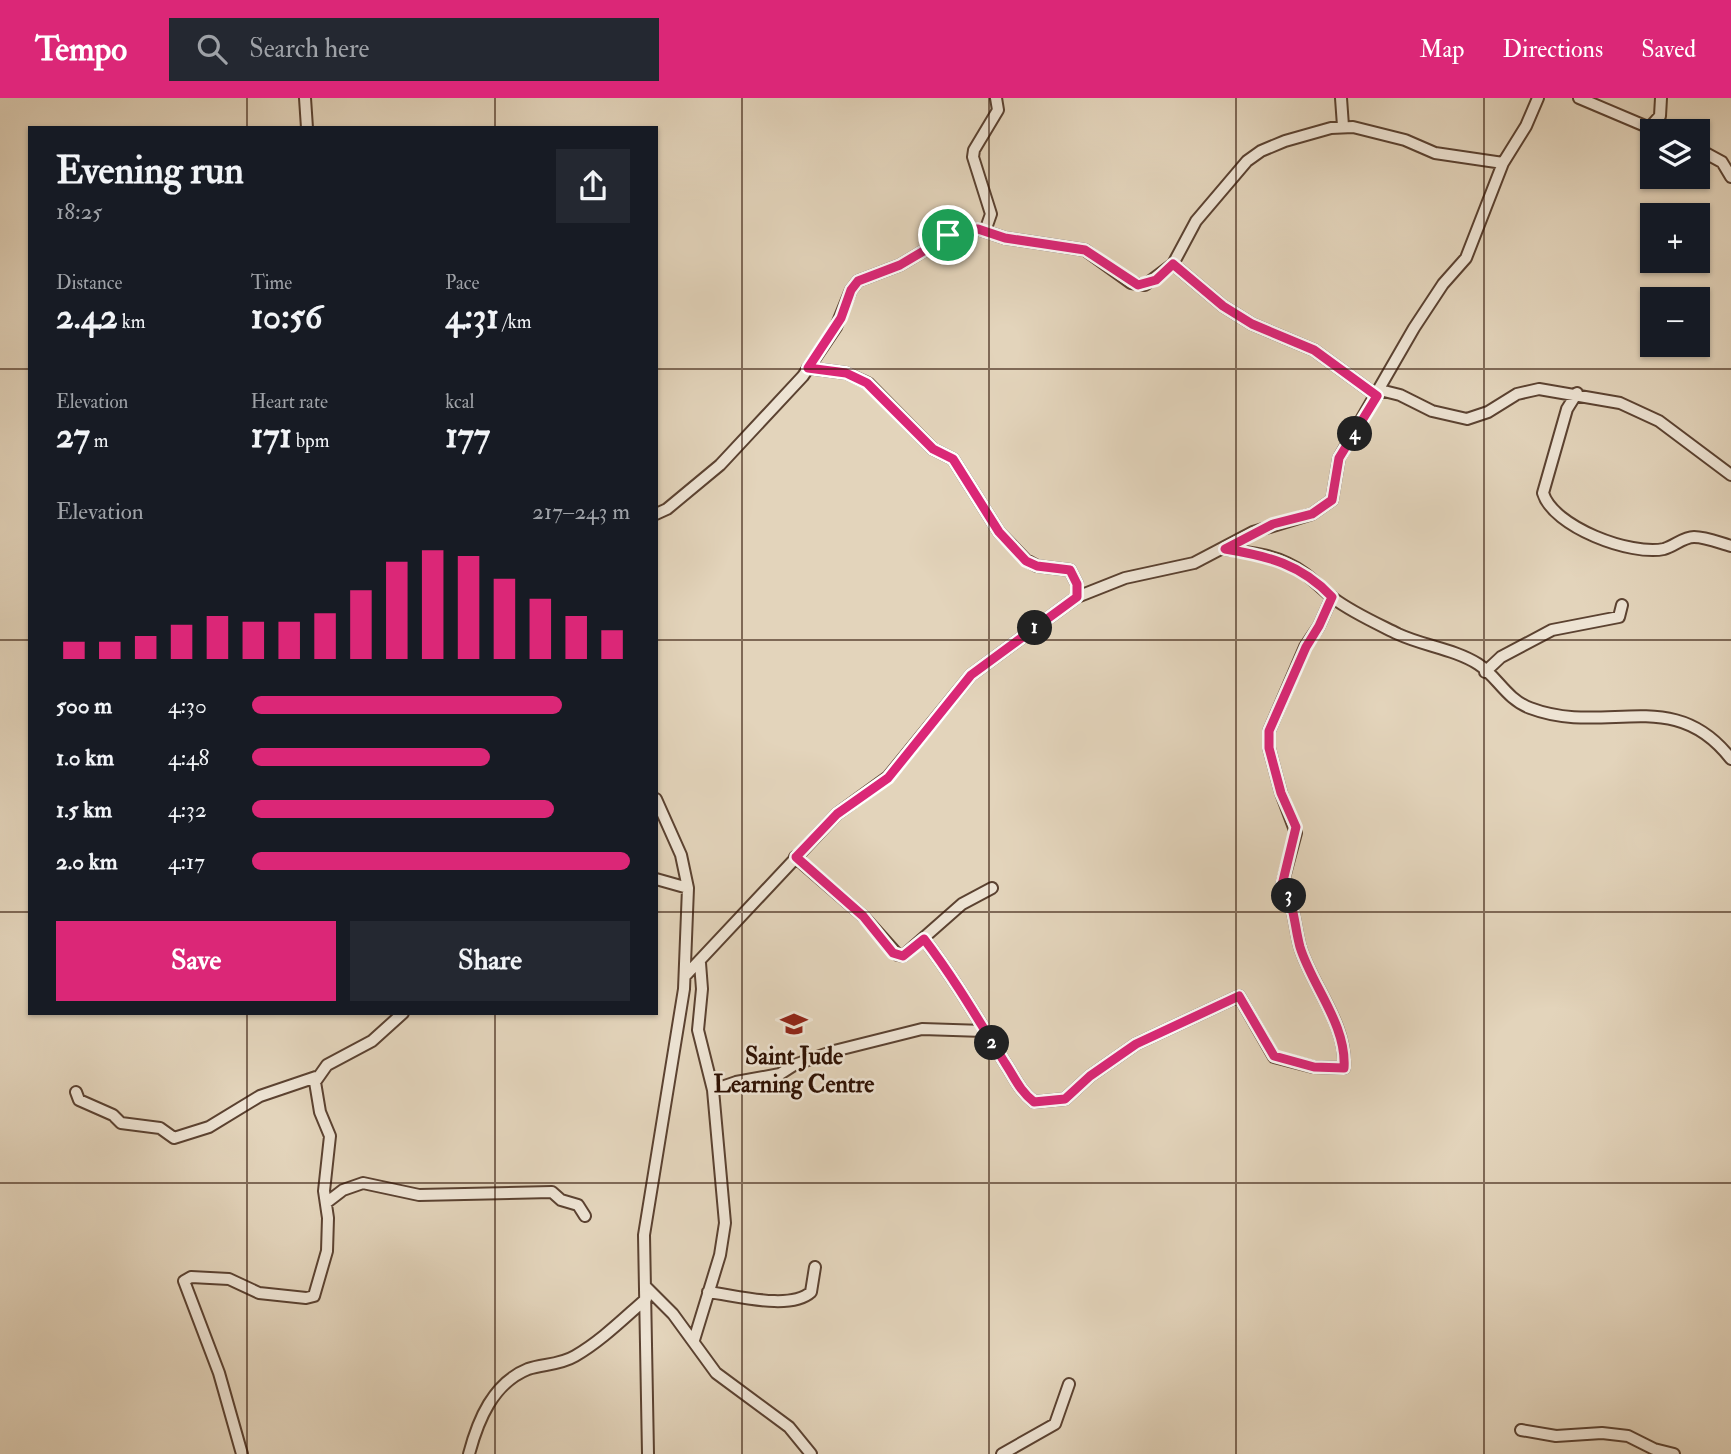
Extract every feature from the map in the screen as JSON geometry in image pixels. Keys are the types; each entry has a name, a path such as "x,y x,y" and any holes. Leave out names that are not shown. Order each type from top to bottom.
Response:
{"street":[{"path":"305,98 307,126"},
{"path":"985,231 991,214 973,157 974,150 998,110 996,98"},
{"path":"1341,98 1343,126"},
{"path":"685,976 837,814 888,778 971,675 1077,597 1125,578 1194,563 1263,528 1312,514 1332,500 1339,458 1379,393 1414,328 1469,251 1503,163 1526,126 1538,98"},
{"path":"1578,98 1640,124"},
{"path":"1658,119 1661,98"},
{"path":"658,513 667,509 720,465 808,368 841,318 851,290 858,281 900,265 959,230 985,231 1005,238 1085,250 1138,285 1156,280 1173,264 1196,221 1247,161 1261,151 1285,141 1343,126 1386,134 1435,153 1503,163"},
{"path":"1710,156 1722,162 1731,177"},
{"path":"1173,264 1223,306 1252,324 1314,350 1379,393 1400,395 1432,411 1468,419 1526,391 1539,389 1577,393 1620,403 1659,421 1731,475"},
{"path":"808,368 846,373 867,383 933,449 953,459 999,532 1026,561 1037,566 1070,570 1077,584 1077,597"},
{"path":"1577,393 1567,409 1543,493 1545,502 1567,524 1598,537 1637,547 1664,549 1691,537 1731,546"},
{"path":"1225,549 1287,563 1314,578 1332,597 1397,633 1480,665 1504,692 1530,708 1590,719 1662,715 1677,718 1705,732 1731,759"},
{"path":"924,939 947,969 1007,1065 1016,1086 1039,1103 1065,1099 1090,1076 1136,1044 1239,996 1274,1056 1314,1067 1344,1068 1340,1041 1319,984 1300,947 1293,905 1282,885 1296,827 1281,793 1268,734 1306,647 1332,597"},
{"path":"1485,672 1501,657 1552,630 1619,617 1622,605"},
{"path":"648,1454 644,1235 685,976 688,888 681,855 658,803"},
{"path":"796,857 863,916 893,953 903,956 962,904 992,888"},
{"path":"658,880 688,888"},
{"path":"694,1340 720,1255 725,1223 713,1090 698,1030 702,989 700,963"},
{"path":"76,1092 79,1100 113,1115 121,1124 160,1128 174,1138 209,1127 260,1096 316,1077 340,1055 372,1041 401,1015"},
{"path":"713,1090 736,1082 780,1074 794,1065 834,1051 922,1030 984,1031"},
{"path":"242,1454 219,1373 184,1281 191,1277 229,1279 259,1293 311,1298 317,1289 327,1251 324,1191 330,1136 320,1112 316,1077"},
{"path":"326,1203 343,1190 363,1183 419,1195 552,1192 561,1200 578,1205 585,1216"},
{"path":"708,1292 750,1299 796,1299 811,1292 814,1268"},
{"path":"645,1286 694,1340 716,1373 789,1427 811,1454"},
{"path":"469,1454 477,1426 505,1384 531,1368 572,1358 606,1335 646,1299"},
{"path":"1002,1454 1055,1424 1069,1384"},
{"path":"1521,1430 1556,1436 1602,1433 1628,1436 1674,1454"}],"place":[{"name":"Saint Jude Learning Centre","path":"794,1024"}],"route":[{"path":"978,229 1005,238 1066,245 1085,250 1102,265 1138,285 1156,280 1173,264 1223,306 1252,324 1314,350 1377,396 1339,458 1332,500 1312,514 1273,524 1225,549 1267,556 1287,563 1314,578 1332,597 1306,647 1268,734 1281,793 1296,827 1282,885 1293,905 1300,947 1319,984 1340,1041 1345,1066 1342,1069 1314,1067 1274,1056 1241,996 1236,996 1136,1044 1090,1076 1065,1099 1034,1102 1016,1086 1007,1065 947,969 924,939 903,956 893,953 863,916 824,885 796,857 837,814 888,778 971,675 1077,597 1074,574 1070,570 1037,566 1026,561 1014,545 999,532 953,459 946,453 933,449 867,383 846,373 808,368 836,327 851,290 858,281 900,265 948,235 959,230 978,229"}]}
